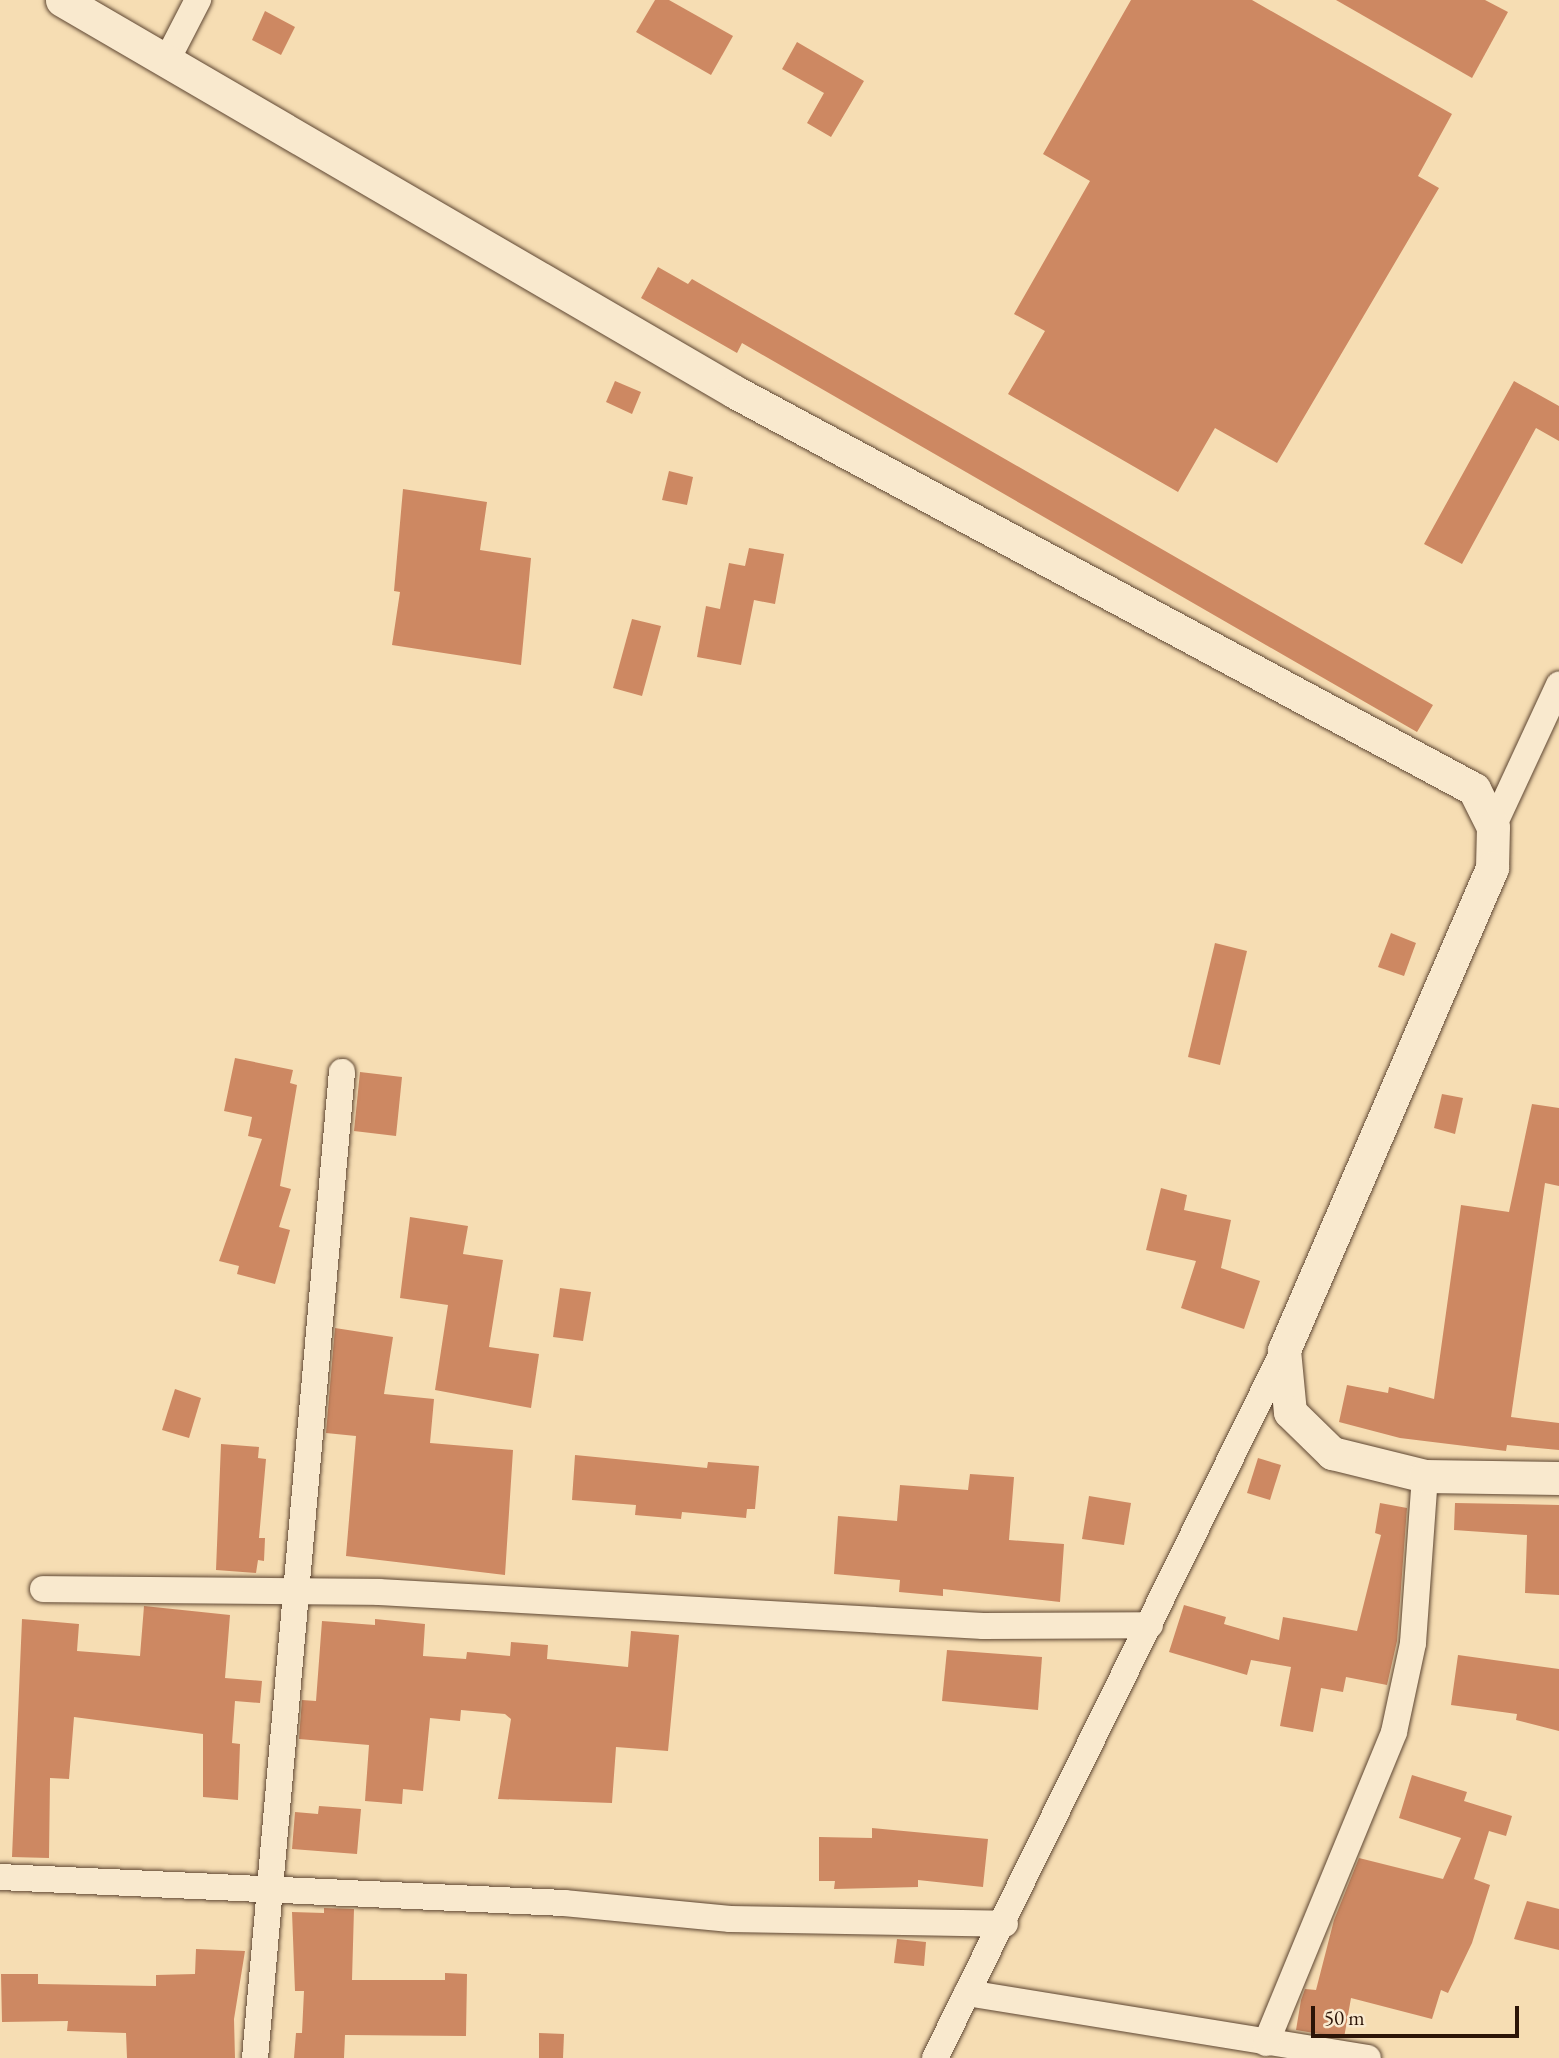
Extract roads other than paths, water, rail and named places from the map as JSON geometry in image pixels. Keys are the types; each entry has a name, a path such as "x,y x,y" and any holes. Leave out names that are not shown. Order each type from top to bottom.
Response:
{"street":[{"path":"62,0 735,392 1474,789 1493,827"},
{"path":"167,60 198,0"},
{"path":"934,2058 1005,1924 1284,1350 1492,868 1493,827 1559,685"},
{"path":"256,2058 293,1590 342,1072"},
{"path":"1284,1350 1290,1412 1332,1453 1425,1476 1559,1478"},
{"path":"1278,2049 1394,1732 1413,1643 1425,1476"},
{"path":"43,1590 293,1590 982,1626 1150,1625"},
{"path":"0,1877 564,1903 730,1919 1005,1924"},
{"path":"967,1993 1278,2049 1368,2058"}]}
